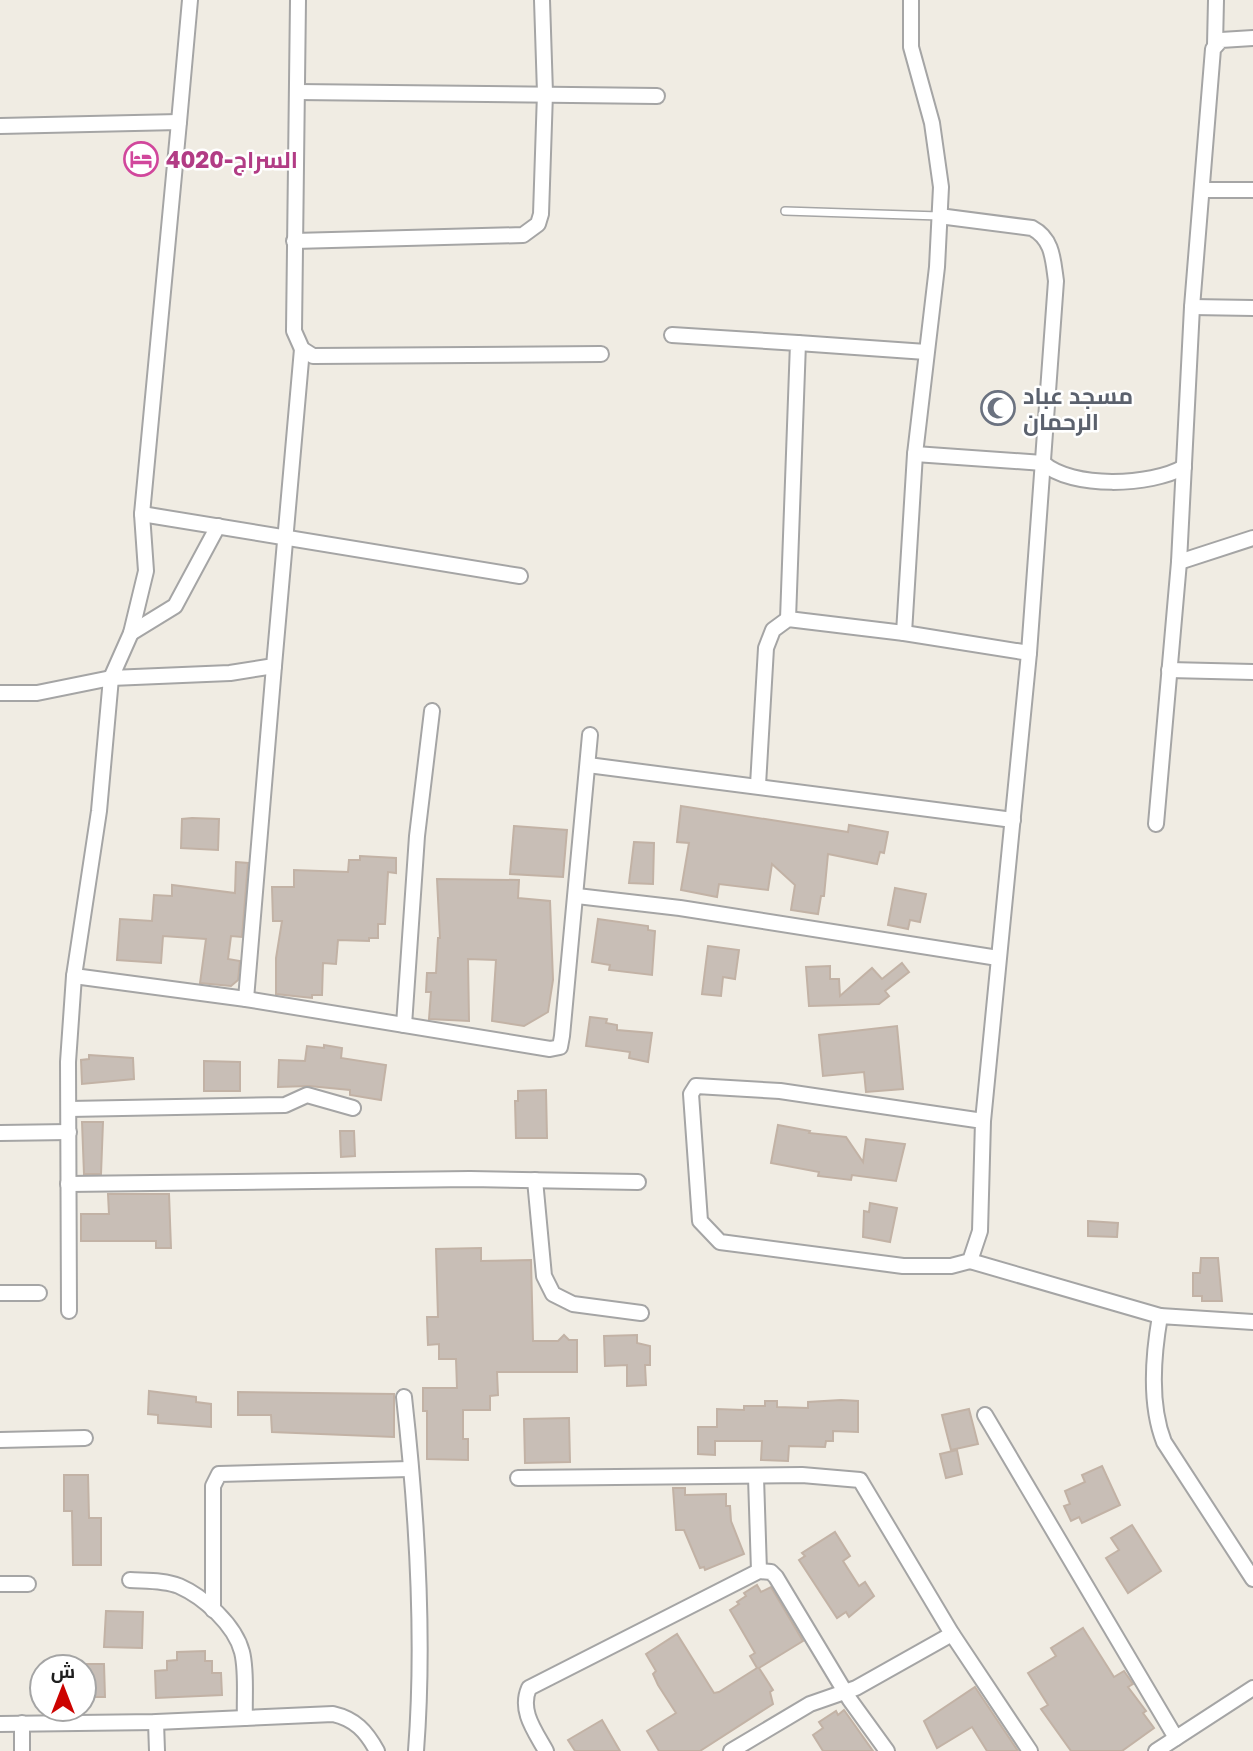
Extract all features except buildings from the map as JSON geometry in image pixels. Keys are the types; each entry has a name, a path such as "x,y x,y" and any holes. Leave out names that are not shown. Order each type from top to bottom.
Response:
{"street":[{"path":"69,1311 68,1062 74,976 99,810 111,678 131,633 146,571 142,514 190,0"},
{"path":"246,999 302,349 294,331 299,0"},
{"path":"294,241 523,235 531,230 541,214 545,93 542,0"},
{"path":"904,633 915,454 941,187 937,153 911,47 911,0"},
{"path":"1156,824 1179,562 1192,307 1215,45 1216,0"},
{"path":"1215,45 1225,39 1253,38"},
{"path":"297,92 657,96"},
{"path":"0,126 179,122"},
{"path":"1202,190 1253,190"},
{"path":"939,216 1032,228 1043,234 1053,252 1056,281 1028,653 983,1121 979,1231 970,1261"},
{"path":"1192,307 1253,308"},
{"path":"672,335 926,352"},
{"path":"788,619 798,343"},
{"path":"302,349 313,356 601,354"},
{"path":"915,454 1042,463 1054,473 1068,477 1130,482 1171,475 1184,467"},
{"path":"142,514 520,576"},
{"path":"131,633 175,606 218,526"},
{"path":"1179,562 1253,538"},
{"path":"758,785 766,648 773,630 788,619 904,633 1028,653"},
{"path":"0,693 37,693 111,678 230,673 274,666"},
{"path":"1169,670 1253,672"},
{"path":"404,1025 417,836 432,711"},
{"path":"74,976 246,999 550,1049 559,1047 577,895 590,735"},
{"path":"588,765 1013,820"},
{"path":"577,895 680,908 998,958"},
{"path":"983,1121 768,1089 696,1086 691,1094 700,1221 708,1234 720,1242 903,1266 951,1266 970,1261 1160,1316 1253,1322"},
{"path":"69,1109 285,1105 307,1095 353,1108"},
{"path":"0,1133 69,1132"},
{"path":"68,1184 535,1180 638,1182"},
{"path":"535,1180 544,1276 553,1294 573,1304 641,1313"},
{"path":"0,1293 39,1293"},
{"path":"1160,1316 1155,1386 1158,1428 1164,1442 1253,1579"},
{"path":"404,1396 420,1673 416,1751"},
{"path":"985,1415 1176,1738"},
{"path":"0,1440 85,1438"},
{"path":"213,1610 213,1486 219,1474 410,1469"},
{"path":"519,1478 838,1476 863,1481 952,1634 1030,1751"},
{"path":"756,1477 759,1571"},
{"path":"546,1751 528,1718 524,1699 529,1688 759,1571 771,1572 776,1577 845,1691 887,1751"},
{"path":"130,1580 178,1586 213,1610 238,1639 243,1655 245,1718"},
{"path":"0,1584 28,1584"},
{"path":"732,1751 810,1704 845,1691 952,1634"},
{"path":"1156,1751 1253,1688"},
{"path":"0,1724 156,1723 313,1714 347,1717 359,1725 377,1751"},
{"path":"22,1723 22,1751"},
{"path":"156,1723 157,1751"}],"lane":[{"path":"785,211 939,216"}],"place":[{"name":"السراج-4020","path":"141,159"},
{"name":"مسجد عباد الرحمان","path":"998,408"}]}
